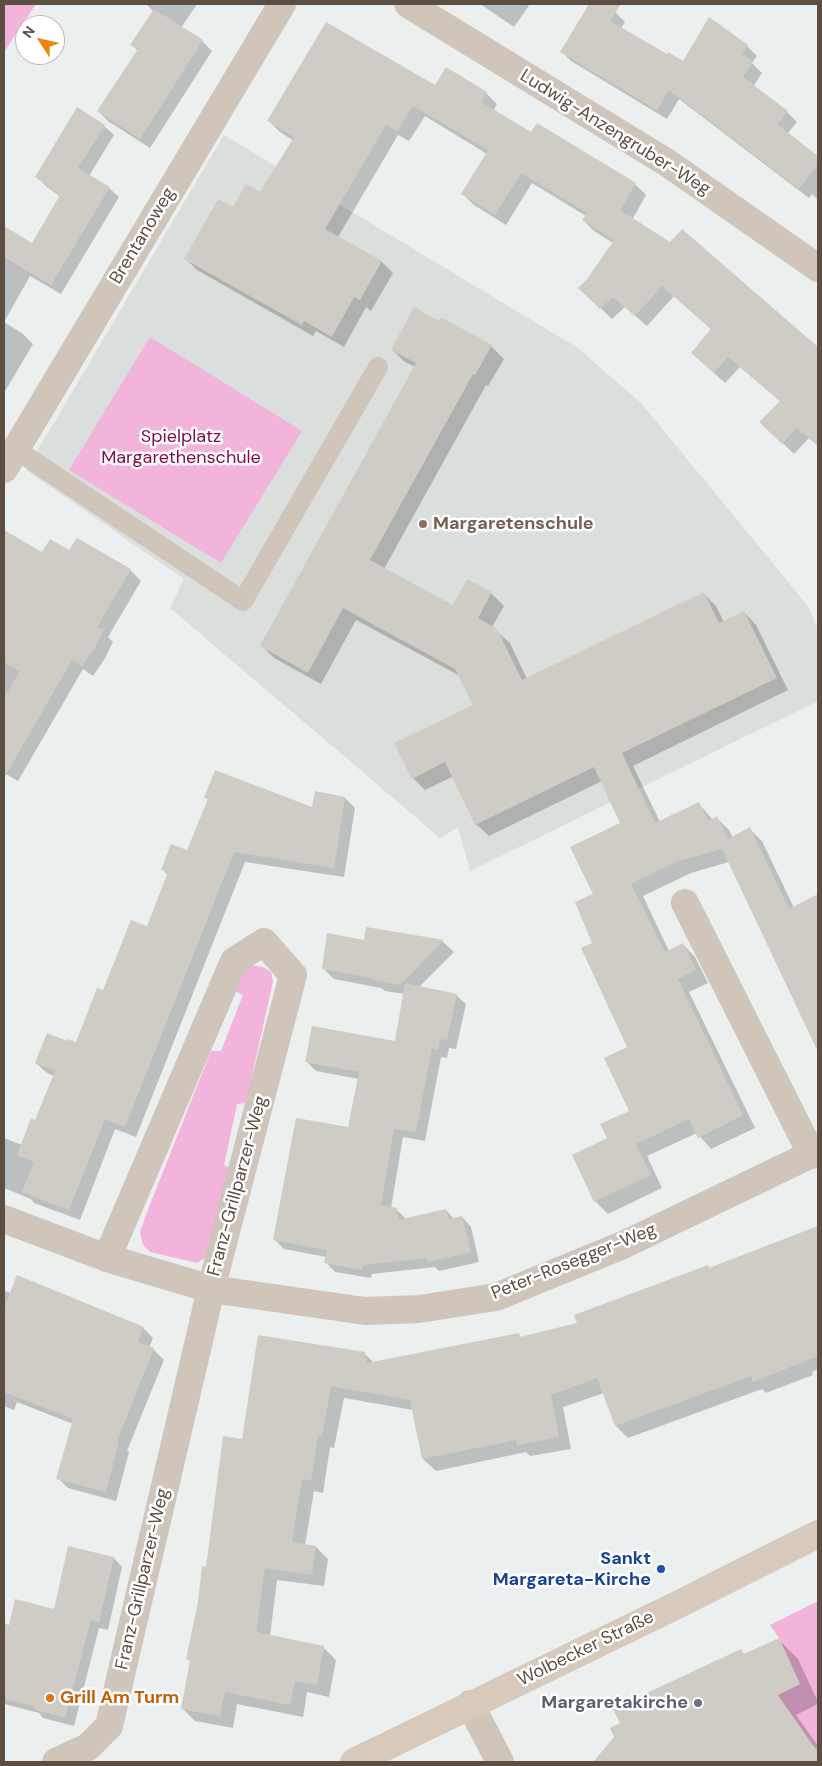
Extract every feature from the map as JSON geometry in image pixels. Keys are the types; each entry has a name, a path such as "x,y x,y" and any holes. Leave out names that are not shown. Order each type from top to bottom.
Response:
{"main road":[{"name":"Wolbecker Straße","path":"354,1762 673,1607 818,1534"}],"street":[{"name":"Brentanoweg","path":"10,459 282,4"},
{"name":"Ludwig-Anzengruber-Weg","path":"408,4 666,162 818,268"},
{"name":"Peter-Rosegger-Weg","path":"4,1219 108,1258 211,1289 365,1311 419,1309 496,1298 623,1245 815,1153 685,903"},
{"name":"Franz-Grillparzer-Weg","path":"56,1762 88,1747 110,1726 211,1289 293,975 264,942 234,961 108,1258"},
{"path":"470,1704 500,1762"}],"lane":[{"path":"10,459 243,601 378,367"}],"shaded area":[{"name":"Margaretenschule","path":"224,135 578,348 641,403 808,606 818,629 818,701 470,871 458,827 440,838 170,608 184,579 26,470"}],"green space":[{"path":"4,4 36,4 29,15 15,15 15,36 4,52"},
{"name":"Spielplatz Margarethenschule","path":"150,337 302,431 221,563 69,470"},
{"path":"250,965 263,967 271,972 273,981 246,1103 237,1104 224,1165 233,1169 212,1253 197,1263 150,1252 143,1245 140,1232 211,1051 221,1051 243,995 234,991 245,969"},
{"path":"818,1601 818,1748 815,1748 791,1714 779,1716 775,1696 800,1684 779,1638 770,1625"}],"building":[{"path":"589,4 621,4 610,21 667,54 668,52 683,61 709,17 748,45 742,54 753,62 743,77 788,111 777,124 818,156 818,163 799,189 669,90 657,110 560,52"},
{"path":"154,9 203,40 140,139 97,111 138,49 130,45"},
{"path":"326,22 435,85 446,67 487,92 481,102 531,132 537,123 636,183 620,210 670,242 682,229 818,347 818,445 797,428 782,444 759,422 780,401 728,356 714,373 691,353 711,329 662,286 635,316 613,297 600,309 578,288 587,279 614,240 582,220 587,213 521,173 495,215 461,194 488,150 413,106 397,131 386,125 325,229 382,261 360,300 354,297 332,337 304,321 302,325 184,259 218,199 233,207 246,184 260,192 294,137 267,121"},
{"path":"77,107 105,125 78,168 110,187 51,285 4,257 4,226 32,243 60,195 35,177"},
{"path":"414,307 439,321 441,317 492,345 475,375 473,374 370,560 453,605 467,579 492,592 478,618 497,629 522,680 704,592 719,623 744,611 777,678 622,753 655,823 699,802 708,821 717,816 728,839 750,827 789,909 818,894 818,1052 722,849 678,861 631,884 665,952 683,943 696,970 678,979 743,1115 698,1138 689,1119 636,1144 651,1175 594,1202 572,1155 607,1138 600,1124 629,1111 604,1058 627,1047 581,948 592,943 575,902 593,894 570,847 620,823 594,767 475,825 445,762 412,779 394,743 473,705 455,669 343,608 308,673 260,646 416,363 391,350"},
{"path":"4,530 42,552 50,539 69,550 77,538 131,569 97,627 104,630 94,649 82,666 72,660 4,778 4,698 20,671 4,662"},
{"path":"215,770 312,807 315,791 345,797 334,868 234,852 125,1127 105,1119 69,1210 22,1192 34,1162 17,1155 31,1118 35,1120 55,1071 35,1063 47,1033 67,1041 68,1039 76,1042 97,988 103,990 131,920 147,926 168,872 161,870 171,844 187,850 208,799 204,798"},
{"path":"366,927 444,940 400,985 322,969 327,933 364,940"},
{"path":"405,983 457,994 447,1040 440,1039 438,1050 432,1048 416,1132 394,1129 381,1205 397,1208 398,1220 446,1209 449,1219 462,1216 471,1252 428,1262 427,1258 363,1265 362,1270 324,1263 327,1250 273,1240 296,1118 348,1127 359,1072 305,1062 312,1026 395,1041"},
{"path":"818,1226 818,1356 753,1382 751,1376 615,1426 597,1378 551,1395 559,1437 517,1445 516,1440 422,1459 410,1400 331,1386 322,1436 318,1436 311,1481 302,1479 292,1542 316,1546 312,1575 265,1568 256,1632 324,1646 317,1685 295,1681 290,1705 225,1692 220,1716 181,1709 190,1660 186,1659 198,1602 202,1566 206,1567 223,1436 242,1439 258,1335 365,1352 367,1363 519,1333 520,1337 577,1323 574,1315 708,1265 709,1268"},
{"path":"17,1275 144,1327 138,1342 154,1348 117,1441 119,1441 106,1492 56,1479 73,1419 4,1392 4,1308"},
{"path":"68,1546 114,1557 99,1622 91,1620 65,1718 33,1709 34,1706 4,1699 4,1623 9,1625 15,1599 54,1609"},
{"name":"Margaretakirche","path":"779,1638 800,1684 778,1695 818,1753 818,1762 593,1762 614,1737 610,1728 620,1723 613,1709 741,1649 744,1654"}],"place":[{"name":"Margaretenschule","path":"423,524"},
{"name":"Sankt Margareta-Kirche","path":"661,1569"},
{"name":"Grill Am Turm","path":"50,1698"},
{"name":"Margaretakirche","path":"698,1703"}]}
